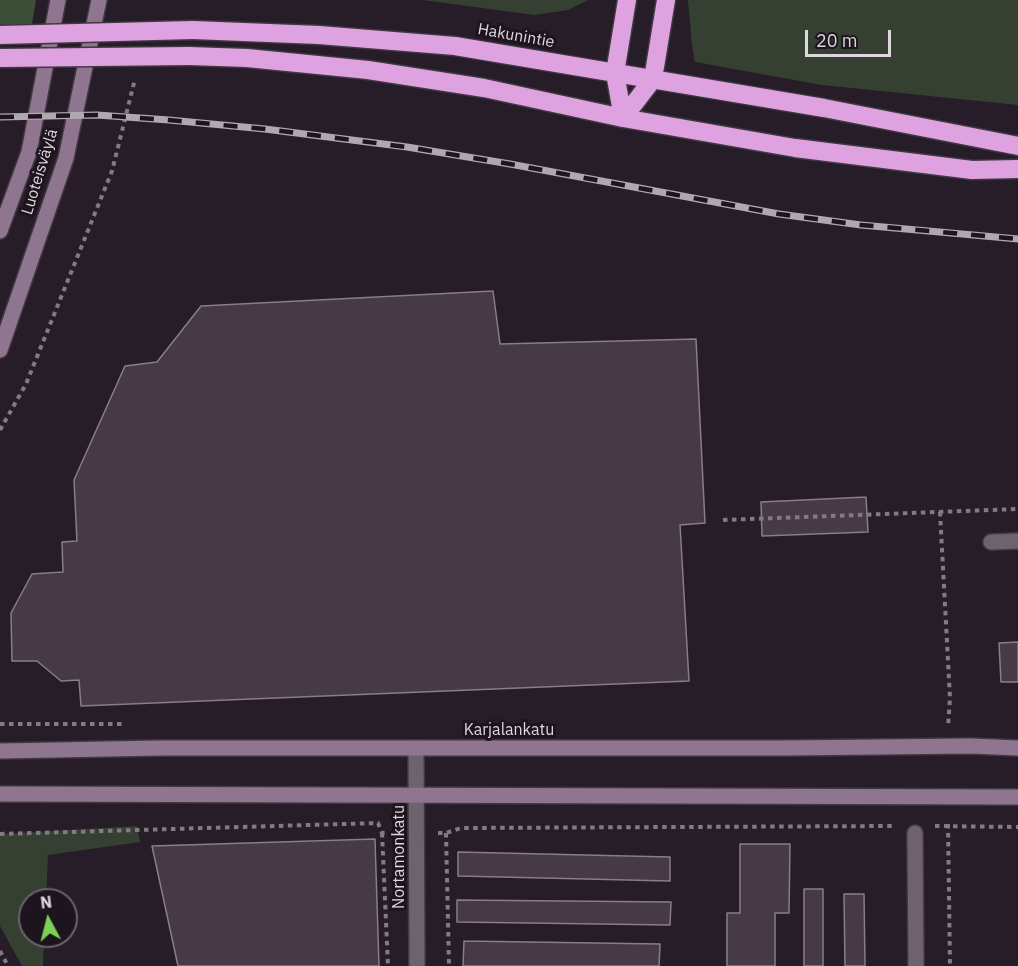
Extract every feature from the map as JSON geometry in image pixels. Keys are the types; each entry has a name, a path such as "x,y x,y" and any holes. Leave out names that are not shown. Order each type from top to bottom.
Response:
{"highway":[{"path":"622,118 615,73 627,0"},
{"path":"622,118 653,80 666,0"},
{"name":"Hakunintie","path":"0,35 193,30 319,35 455,46 824,108 1018,146"},
{"path":"0,58 189,56 247,58 368,70 484,88 622,118 795,148 972,170 1018,169"}],"main road":[{"name":"Luoteisväylä","path":"0,231 29,152 58,0"},
{"name":"Luoteisväylä","path":"0,350 66,158 99,0"},
{"name":"Karjalankatu","path":"3,751 161,748 947,746 1018,748"},
{"path":"0,794 1018,797"}],"street":[{"path":"991,542 1018,541"},
{"name":"Nortamonkatu","path":"416,748 417,966"},
{"path":"916,966 920,829"}],"path":[{"path":"0,430 26,384 112,171 138,68"},
{"path":"723,520 1018,509"},
{"path":"940,512 950,698 947,746"},
{"path":"948,797 950,966"},
{"path":"0,834 378,823 382,833 388,966"},
{"path":"382,833 446,833 461,828 901,826"},
{"path":"920,829 948,826 1018,826"},
{"path":"446,833 449,966"},
{"path":"0,951 8,966"}],"green space":[{"path":"0,0 36,0 32,24 0,26"},
{"path":"423,0 588,0 568,10 534,15"},
{"path":"688,0 1018,0 1018,105 822,85 695,62"},
{"path":"137,826 140,842 48,855 47,888 18,888 18,948 44,948 43,966 22,966 0,926 0,834"}],"building":[{"path":"493,291 500,344 696,339 705,523 680,525 689,681 81,706 79,680 61,681 37,661 12,661 11,613 32,574 63,572 62,542 77,541 74,480 125,366 157,362 201,306"},
{"path":"866,497 868,532 762,536 761,502"},
{"path":"1018,642 1018,682 1001,682 999,643"},
{"path":"375,839 379,966 178,966 152,846"},
{"path":"740,844 790,844 789,913 775,913 775,966 727,966 727,913 740,913"},
{"path":"458,852 670,857 670,881 458,876"},
{"path":"804,889 823,889 823,966 804,966"},
{"path":"844,894 864,894 865,966 845,966"},
{"path":"457,900 671,902 670,925 457,922"},
{"path":"464,941 660,944 659,966 463,966"}],"railway":[{"path":"0,117 97,115 265,129 407,147 510,164 779,214 861,225 1018,239"}]}
